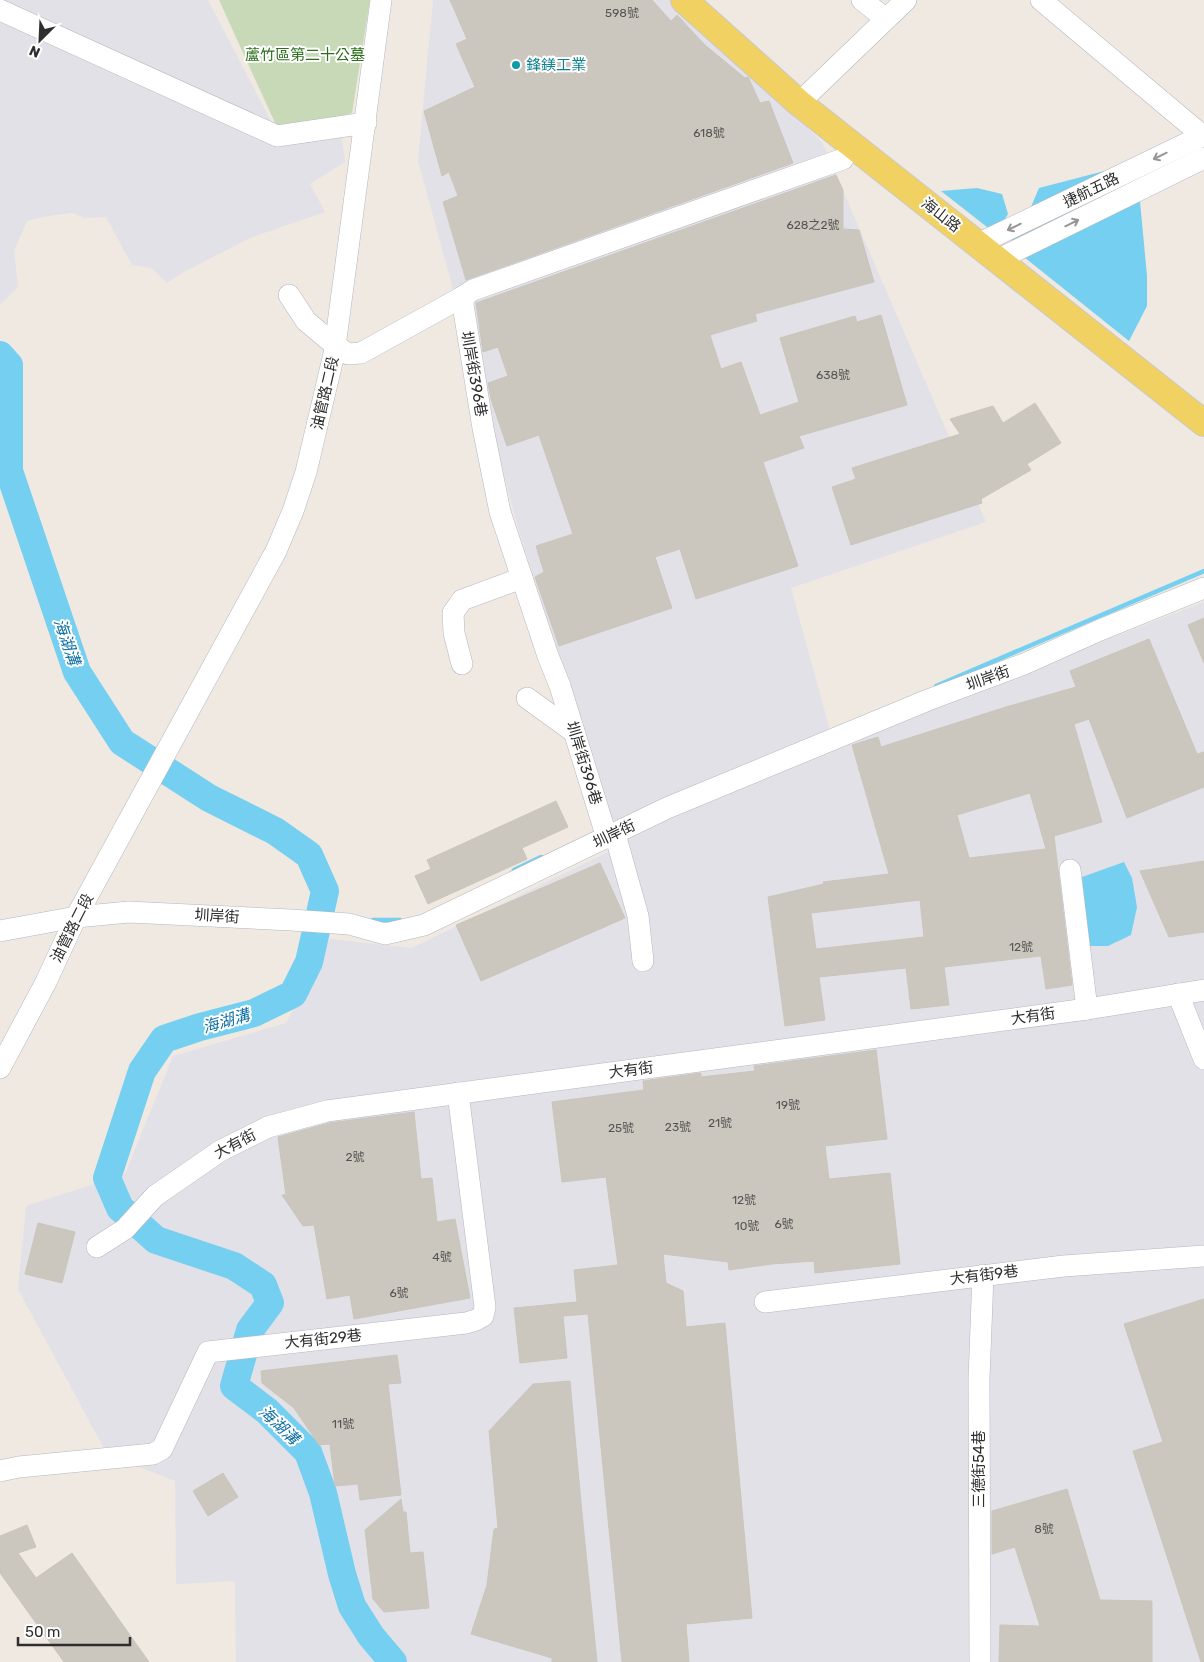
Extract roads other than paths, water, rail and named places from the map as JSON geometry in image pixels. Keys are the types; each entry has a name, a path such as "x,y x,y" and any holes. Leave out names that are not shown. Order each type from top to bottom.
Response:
{"main road":[{"name":"海山路","path":"684,0 799,103 1204,424"}],"street":[{"name":"油管路二段","path":"0,1068 46,982 76,917 276,551 292,512 306,472 336,346 381,0"},
{"path":"862,0 886,19"},
{"path":"799,103 906,0"},
{"path":"1040,0 1203,135"},
{"path":"0,10 278,136 366,122"},
{"name":"捷航五路","path":"987,252 1203,135"},
{"name":"捷航五路","path":"987,252 1204,158"},
{"path":"289,295 306,320 336,346 348,354 361,353 473,290 844,159"},
{"name":"圳岸街396巷","path":"464,296 462,305 500,512 638,916 644,961"},
{"path":"462,664 454,634 453,613 462,600 522,578"},
{"name":"圳岸街","path":"0,931 76,917 129,912 349,924 385,934 424,925 608,831 928,700 1024,664 1100,630 1204,588"},
{"path":"527,698 574,732"},
{"path":"1070,870 1087,1009"},
{"name":"大有街","path":"97,1247 125,1229 155,1196 220,1151 268,1127 327,1111 1087,1009 1204,990"},
{"path":"1178,994 1204,1059"},
{"name":"大有街29巷","path":"0,1471 19,1467 153,1454 162,1450 208,1352 466,1323 483,1316 485,1307 458,1092"},
{"name":"大有街9巷","path":"765,1302 1064,1266 1204,1256"},
{"name":"三德街54巷","path":"980,1662 979,1379 982,1275"}],"water":[{"path":"1116,168 1130,169 1138,180 1147,276 1147,306 1129,341 1009,245 1028,214 1039,188"},
{"path":"977,188 1002,194 1008,214 996,234 941,191"},
{"path":"1124,862 1132,878 1137,907 1131,935 1108,946 1089,946 1082,877"}],"waterway":[{"name":"海湖溝","path":"0,355 9,365 9,471 77,672 122,742 209,798 275,831 309,855 325,891 309,962 293,994 254,1013 200,1027 164,1039 142,1071 107,1178 120,1208 156,1240 234,1266 263,1285 270,1303 250,1330 234,1386 267,1411 308,1452 323,1493 342,1574 352,1606 371,1636 393,1662"},
{"path":"936,686 1204,571"},
{"path":"514,870 541,857"},
{"path":"373,920 400,920"}],"place":[{"name":"鋒鎂工業","path":"516,65"}],"park label":[{"name":"蘆竹區第二十公墓","path":"305,55"}]}
